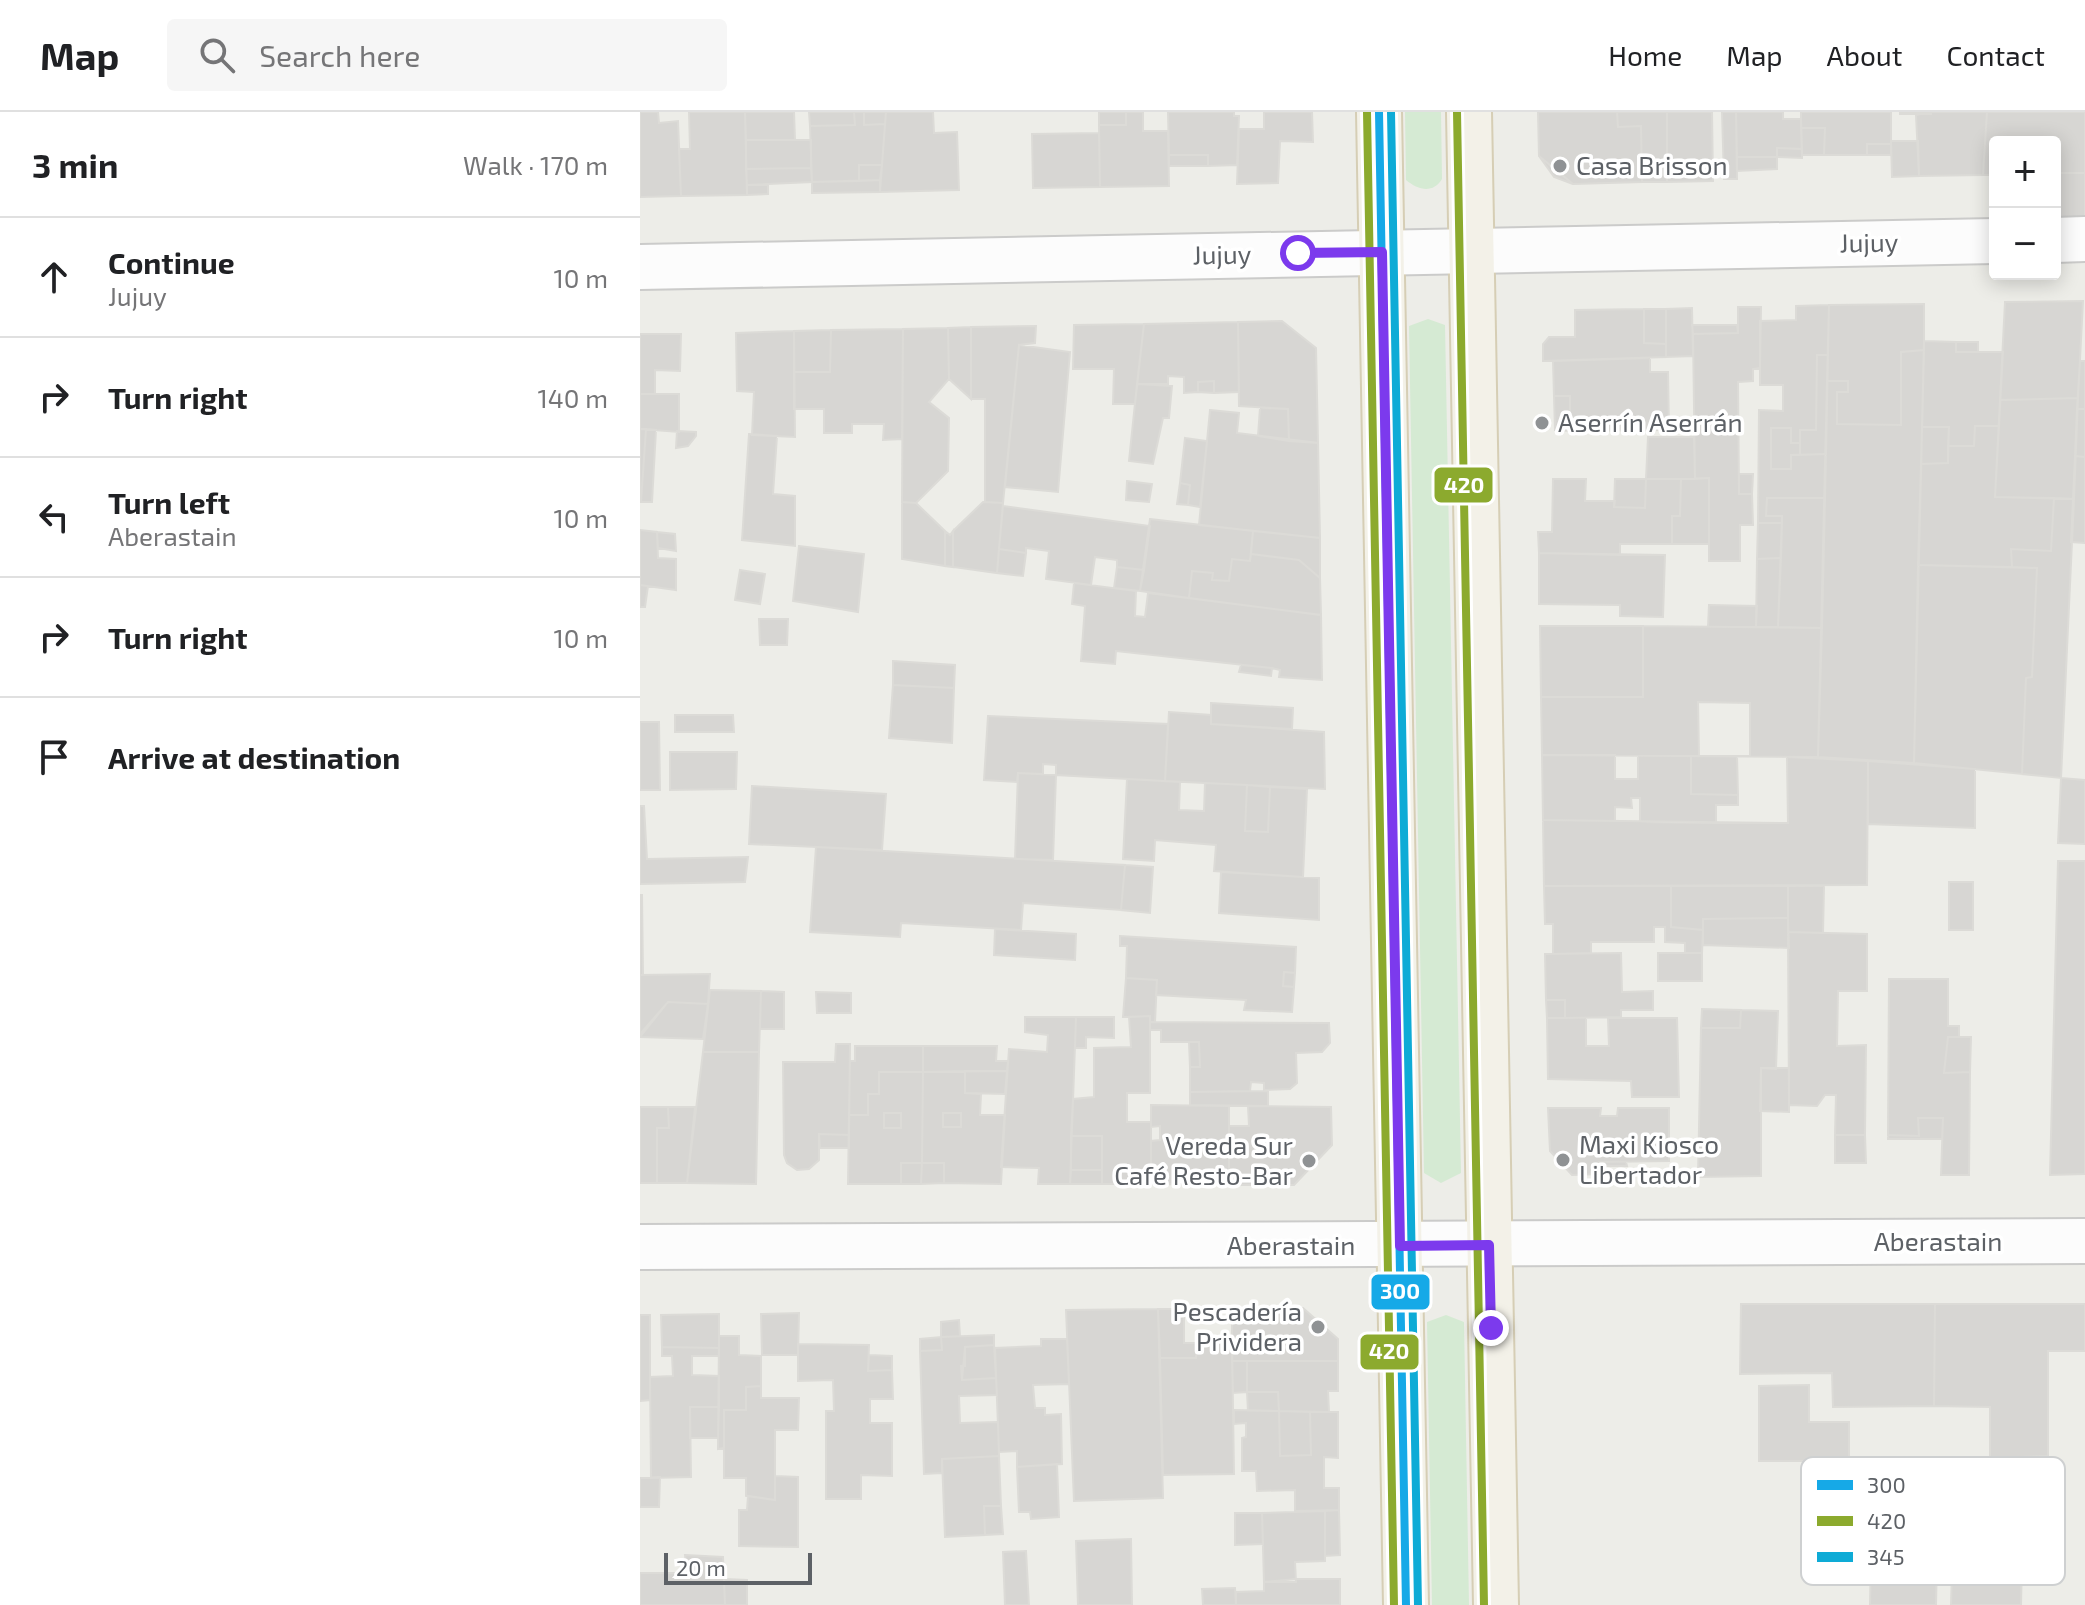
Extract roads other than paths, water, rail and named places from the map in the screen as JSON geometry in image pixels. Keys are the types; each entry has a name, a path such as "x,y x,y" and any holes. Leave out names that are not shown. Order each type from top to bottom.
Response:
{"main road":[{"path":"1379,112 1406,1605"},
{"path":"1469,112 1496,1605"}],"street":[{"path":"2061,240 2085,239"},
{"name":"Jujuy","path":"640,267 1989,241"},
{"name":"Aberastain","path":"640,1247 2085,1241"}],"place":[{"name":"Casa Brisson","path":"1560,166"},
{"name":"Aserrín Aserrán","path":"1542,423"},
{"name":"Maxi Kiosco Libertador","path":"1563,1160"},
{"name":"Vereda Sur Café Resto-Bar","path":"1309,1161"},
{"name":"Pescadería Prividera","path":"1318,1327"}]}
